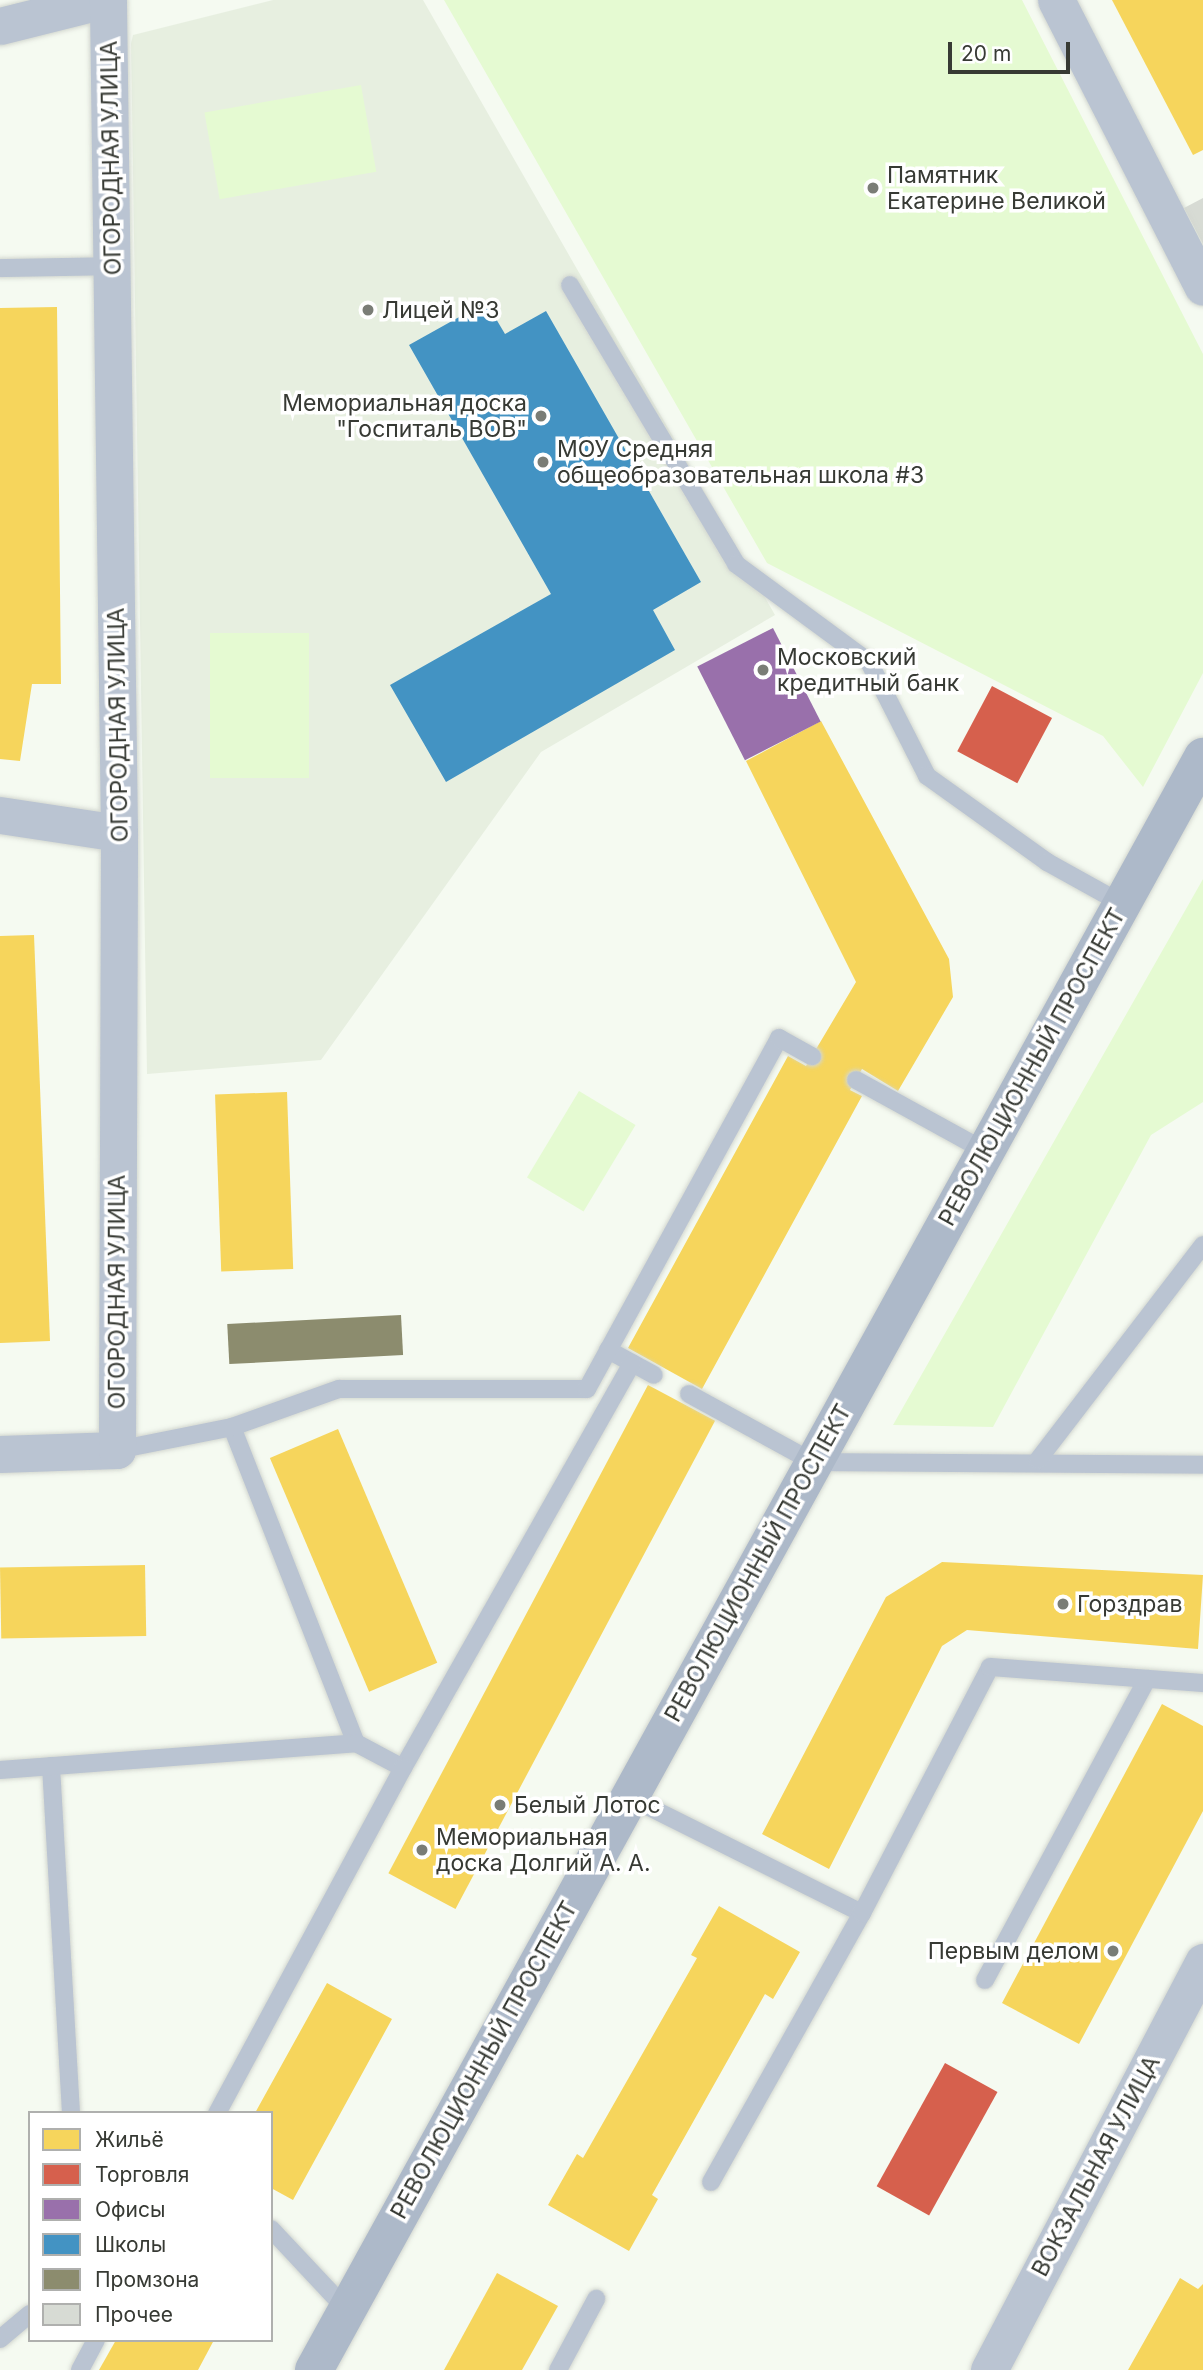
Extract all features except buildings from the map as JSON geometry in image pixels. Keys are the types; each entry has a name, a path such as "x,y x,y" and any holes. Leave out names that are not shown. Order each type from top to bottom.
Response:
{"street":[{"path":"0,26 106,0"},
{"name":"ОГОРОДНАЯ УЛИЦА","path":"106,0 119,833 117,1450"},
{"path":"1056,0 1203,287"},
{"name":"РЕВОЛЮЦИОННЫЙ ПРОСПЕКТ","path":"314,2370 1203,757"},
{"path":"0,815 119,833"},
{"path":"0,1454 117,1450"},
{"name":"ВОКЗАЛЬНАЯ УЛИЦА","path":"989,2370 1203,1962"}],"lane":[{"path":"0,268 112,266"},
{"path":"569,285 736,564 869,662 927,776 1046,862 1121,903"},
{"path":"587,1388 779,1038 812,1056"},
{"path":"856,1080 987,1152"},
{"path":"1038,1460 1203,1245"},
{"path":"608,1350 654,1375"},
{"path":"218,2111 403,1768 632,1363"},
{"path":"117,1450 232,1427 339,1389 587,1388 611,1401"},
{"path":"689,1394 813,1462 1038,1460 1203,1465"},
{"path":"232,1427 356,1743"},
{"path":"711,2182 862,1913 990,1667 1203,1683"},
{"path":"985,1980 1147,1679"},
{"path":"0,1770 356,1743 403,1768"},
{"path":"51,1766 71,2111"},
{"path":"629,1797 862,1913"},
{"path":"273,2232 347,2310"},
{"path":"558,2370 596,2300"},
{"path":"0,2339 28,2316"},
{"path":"80,2370 95,2342"}],"shaded area":[{"name":"Лицей №3","path":"273,0 423,0 775,615 541,752 321,1060 147,1074 131,43 133,35"}],"green space":[{"path":"444,0 1022,0 1203,354 1203,673 1143,787 1103,736 767,563"},
{"path":"361,85 376,172 220,199 204,113"},
{"path":"210,633 309,633 309,778 210,778"},
{"path":"1203,879 1203,1102 1151,1135 993,1427 893,1425"},
{"path":"579,1091 636,1125 584,1212 527,1178"}],"place":[{"name":"Памятник Екатерине Великой","path":"873,188"},
{"name":"Лицей №3","path":"368,310"},
{"name":"Мемориальная доска \"Госпиталь ВОВ\"","path":"541,416"},
{"name":"МОУ Средняя общеобразовательная школа #3","path":"543,462"},
{"name":"Московский кредитный банк","path":"763,670"},
{"name":"Горздрав","path":"1063,1604"},
{"name":"Белый Лотос","path":"500,1805"},
{"name":"Мемориальная доска Долгий А. А.","path":"422,1850"},
{"name":"Первым делом","path":"1113,1951"}]}
